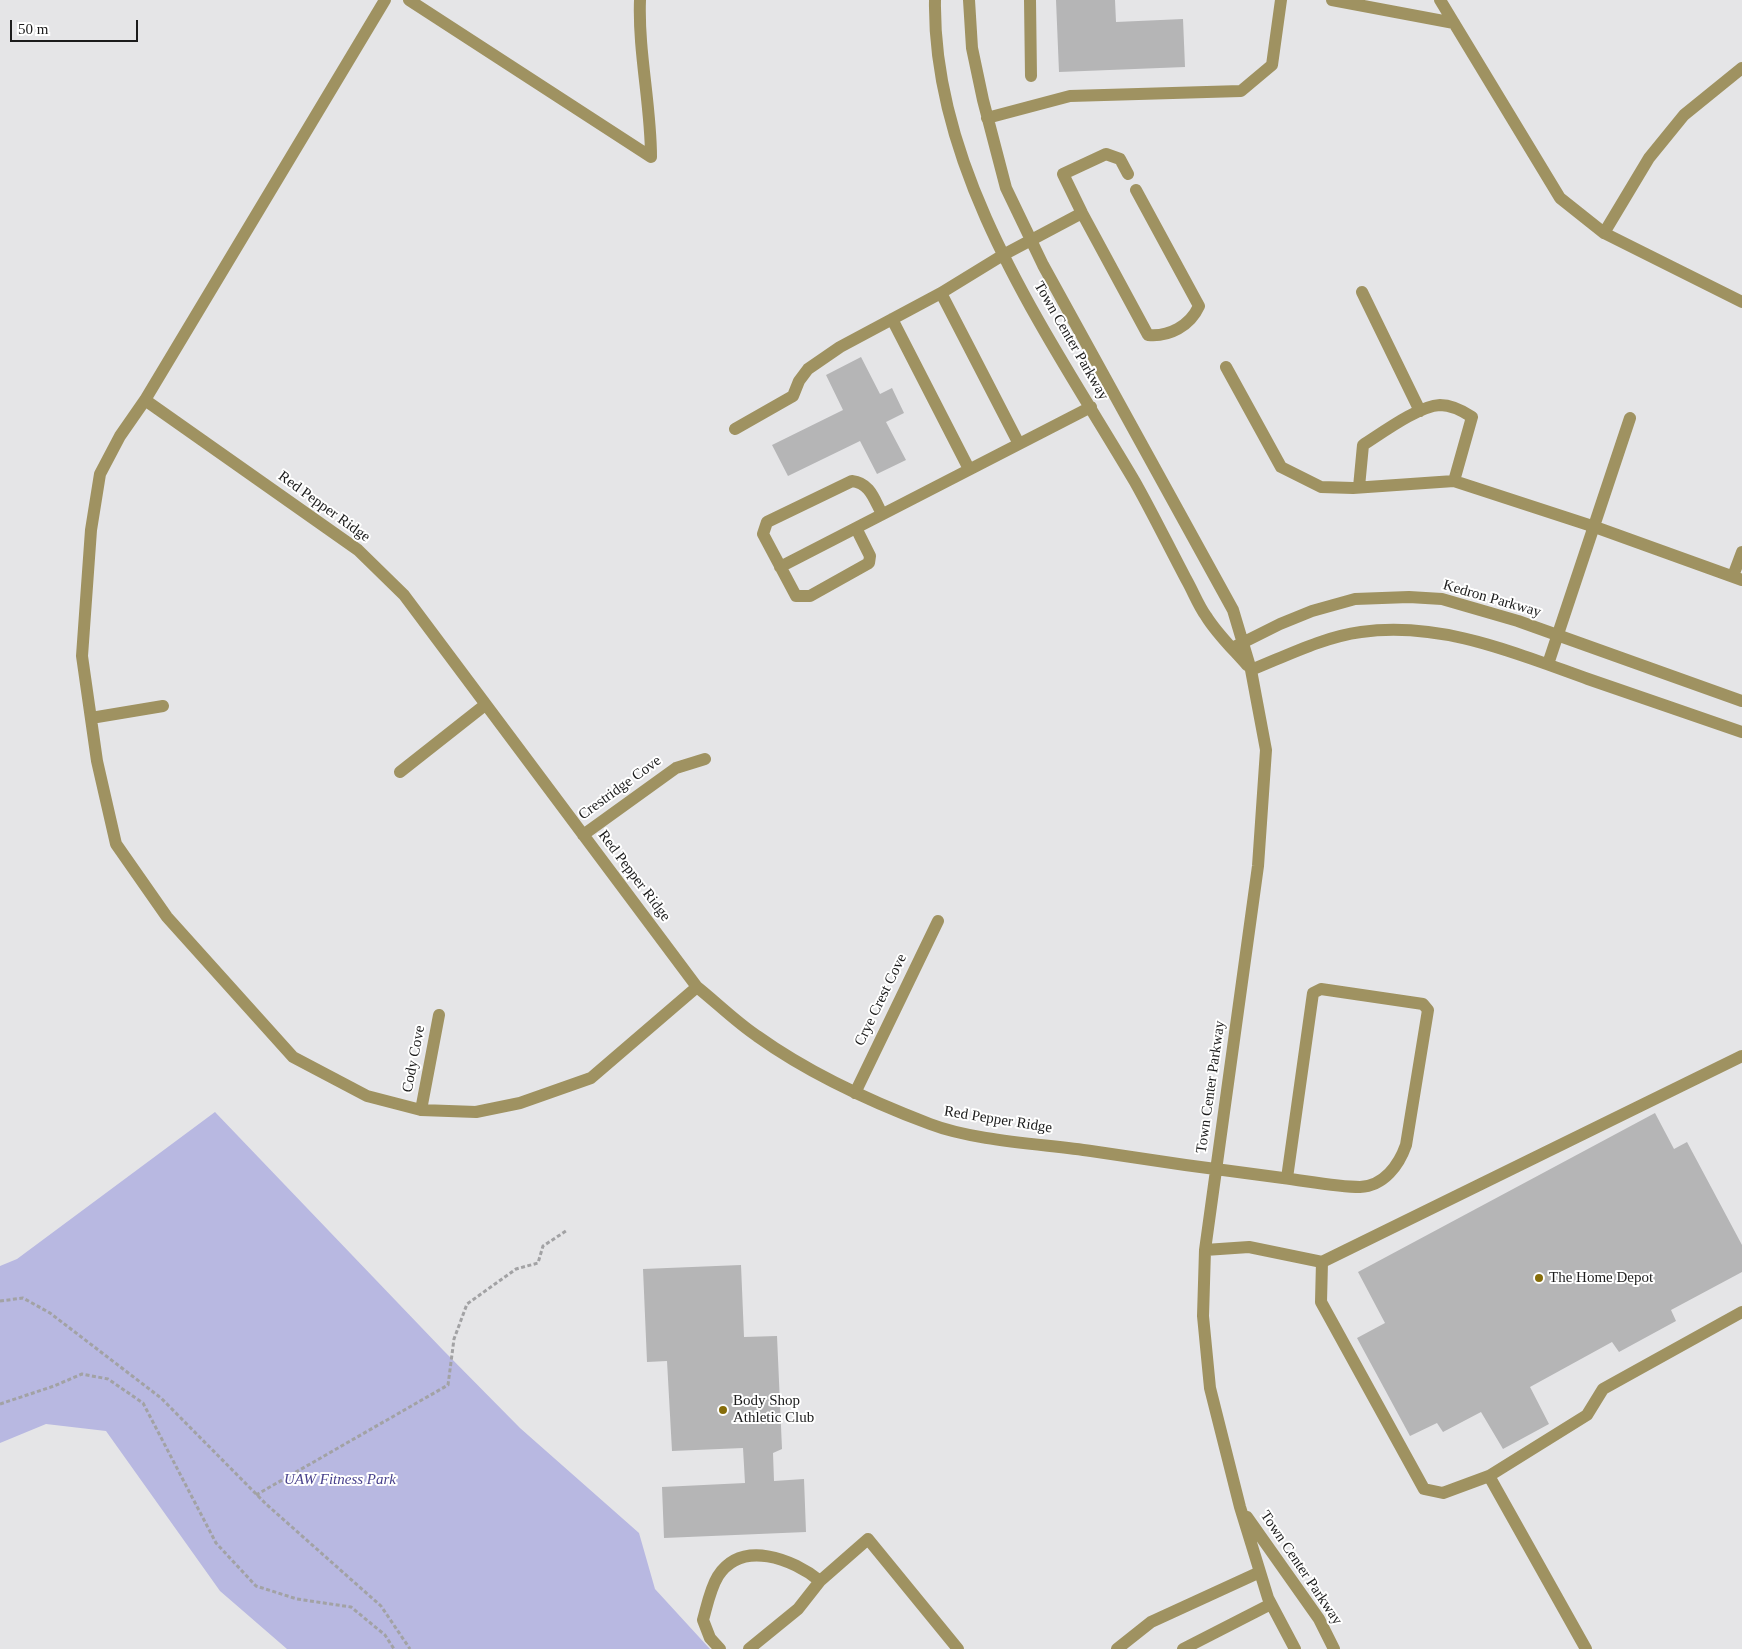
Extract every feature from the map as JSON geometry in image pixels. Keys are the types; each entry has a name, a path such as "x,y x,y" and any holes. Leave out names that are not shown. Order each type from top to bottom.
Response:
{"street":[{"path":"385,0 145,400 120,436 100,474 91,530 82,656 97,761 116,844 168,917 293,1058 367,1096 421,1110 476,1112 520,1103 591,1078 698,987"},
{"path":"409,0 651,157 651,128 639,22 640,0"},
{"name":"Town Center Parkway","path":"935,0 935,22 940,68 951,119 966,172 1003,255 1139,490 1206,616 1237,645 1251,670 1266,750 1259,856 1205,1250 1203,1316 1210,1388 1240,1507 1271,1604 1295,1649"},
{"name":"Town Center Parkway","path":"968,0 972,48 987,118 1006,188 1031,241 1233,610 1237,645"},
{"path":"1030,0 1031,76"},
{"path":"987,118 1070,96 1241,91 1272,65 1281,0"},
{"path":"1332,0 1454,23"},
{"path":"1440,0 1560,198 1604,233 1742,302"},
{"path":"1604,233 1649,158 1684,115 1742,68"},
{"path":"1128,174 1120,159 1106,154 1063,174 1148,335 1163,337 1192,320 1199,306 1136,190"},
{"path":"735,429 793,396 799,381 808,369 840,347 941,293 1003,255 1082,213"},
{"path":"1362,292 1420,411"},
{"path":"941,293 1019,444"},
{"path":"892,319 969,469"},
{"path":"1226,367 1281,468 1320,487 1359,487 1454,481 1595,526 1738,578 1742,552"},
{"name":"Red Pepper Ridge","path":"145,400 358,550 404,595 698,987 756,1036 797,1062 855,1094 932,1125 977,1136 1216,1170 1361,1187 1376,1182 1389,1173 1400,1161 1406,1145 1428,1010 1423,1004 1321,989 1313,993 1287,1178"},
{"path":"1359,487 1363,444 1420,411 1440,406 1461,410 1472,417 1454,481"},
{"path":"780,567 1091,407"},
{"path":"1548,664 1559,636 1630,418"},
{"path":"856,528 870,556 869,563 810,596 796,596 763,534 767,522 852,481 862,482 868,486 882,514"},
{"name":"Kedron Parkway","path":"1237,645 1312,611 1355,599 1410,597 1442,600 1559,636 1742,701"},
{"path":"1251,670 1321,642 1353,634 1410,629 1444,633 1510,650 1742,732"},
{"path":"400,772 486,705"},
{"path":"91,718 163,706"},
{"name":"Crestridge Cove","path":"583,835 676,768 705,759"},
{"name":"Crye Crest Cove","path":"855,1094 938,921"},
{"name":"Cody Cove","path":"421,1110 439,1015"},
{"path":"1205,1250 1248,1247 1322,1262 1742,1056"},
{"path":"1322,1262 1321,1302 1424,1489 1443,1493 1489,1476 1587,1416 1603,1389 1742,1312"},
{"path":"1489,1476 1586,1649"},
{"name":"Town Center Parkway","path":"1240,1507 1319,1619 1334,1649"},
{"path":"749,1649 798,1609 820,1581 868,1539 958,1649"},
{"path":"720,1649 710,1638 703,1620 718,1576 729,1564 747,1554 773,1557 804,1567 820,1581"},
{"path":"1117,1649 1151,1622 1260,1572"},
{"path":"1183,1649 1271,1604"}],"path":[{"path":"256,1494 448,1385 454,1338 468,1304 516,1268 538,1263 543,1246 566,1231"},
{"path":"0,1301 23,1298 58,1319 161,1398 256,1494 382,1606 410,1649"},
{"path":"0,1404 54,1386 82,1374 108,1378 143,1403 216,1543 256,1586 297,1599 351,1608 385,1635 394,1649"}],"green space":[{"name":"UAW Fitness Park","path":"215,1112 520,1428 639,1533 655,1589 710,1649 287,1649 220,1591 106,1431 46,1424 0,1443 0,1266 17,1259"}],"building":[{"path":"1056,0 1115,0 1116,22 1183,19 1185,67 1059,72"},
{"path":"861,357 880,394 892,388 904,413 886,422 906,460 877,474 860,441 788,476 772,445 843,410 826,375"},
{"name":"The Home Depot","path":"1655,1113 1674,1149 1687,1142 1742,1245 1742,1272 1671,1310 1676,1321 1619,1352 1612,1342 1530,1387 1549,1424 1503,1449 1481,1412 1443,1432 1437,1423 1410,1436 1357,1338 1385,1323 1358,1272"},
{"path":"741,1265 744,1337 777,1336 782,1449 773,1453 774,1481 804,1479 806,1532 664,1538 662,1487 745,1483 743,1448 672,1451 667,1361 647,1362 643,1269"}],"place":[{"name":"The Home Depot","path":"1539,1278"},
{"name":"Body Shop Athletic Club","path":"723,1410"}]}
